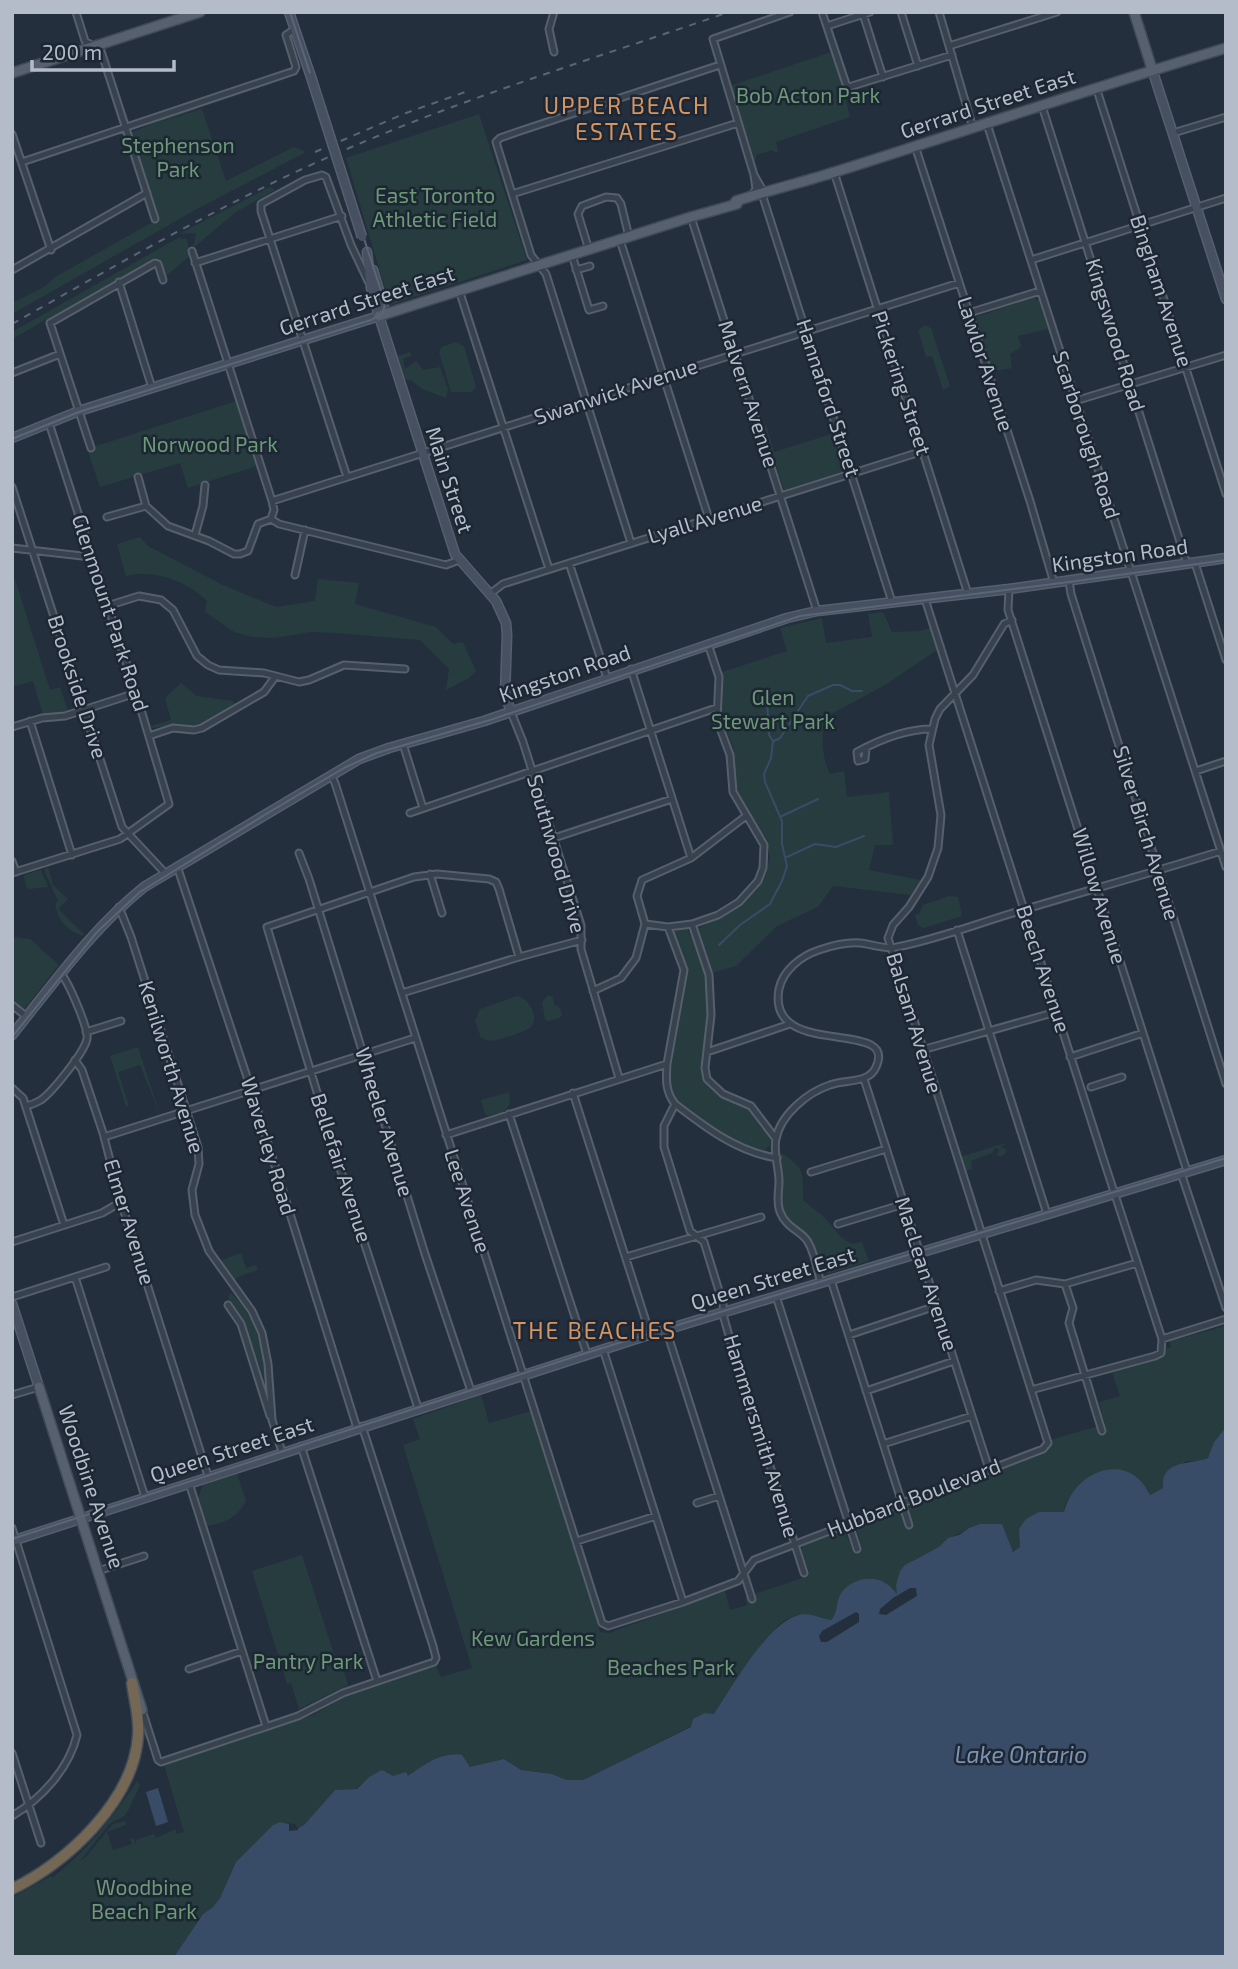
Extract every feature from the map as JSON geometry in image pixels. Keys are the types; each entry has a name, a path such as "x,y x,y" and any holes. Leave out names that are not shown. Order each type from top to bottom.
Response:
{"highway":[{"name":"Woodbine Avenue","path":"12,1889 58,1862 80,1842 100,1819 130,1770 137,1748 138,1721 132,1682"},
{"path":"12,1895 67,1862 84,1847 111,1814 129,1787 140,1762 145,1736 142,1710"}],"main road":[{"path":"12,73 200,12"},
{"name":"Main Street","path":"289,12 367,252 422,454 455,554 500,608 507,629 505,694 511,712"},
{"path":"1134,12 1226,299"},
{"name":"Gerrard Street East","path":"12,438 79,411 760,197 1152,69 1226,48"},
{"name":"Gerrard Street East","path":"734,204 762,195"},
{"name":"Main Street","path":"367,252 371,288 382,315"},
{"name":"Kingston Road","path":"12,1035 87,941 119,907 165,873 359,759 511,712 787,618 817,611 1009,589 1226,558"},
{"name":"Queen Street East","path":"14,1540 650,1334 1226,1160"},
{"name":"Woodbine Avenue","path":"12,1304 142,1710"}],"street":[{"path":"76,12 85,41 101,51 155,219"},
{"path":"554,12 548,29 554,51"},
{"path":"773,191 762,189 754,175 713,39 790,12"},
{"path":"822,12 846,84 852,87 952,55"},
{"path":"901,12 918,66"},
{"path":"939,12 973,128"},
{"path":"950,47 1057,12"},
{"path":"827,26 867,13 883,77"},
{"name":"Main Street","path":"126,127 295,70 286,35 296,29"},
{"path":"631,543 545,274 531,255 496,142 520,131 720,65"},
{"name":"Bingham Avenue","path":"1096,87 1226,494"},
{"name":"Kingswood Road","path":"1042,106 1130,385 1226,660"},
{"path":"1173,133 1226,117"},
{"path":"512,194 738,123"},
{"name":"Scarborough Road","path":"987,124 1226,867"},
{"path":"22,162 126,127"},
{"path":"13,137 51,250"},
{"name":"Lawlor Avenue","path":"915,146 1054,583"},
{"name":"Pickering Street","path":"835,172 968,594"},
{"path":"749,197 755,189 754,175"},
{"name":"Main Street","path":"270,239 261,211 264,202 316,176 326,177 351,245 371,288"},
{"path":"12,270 147,193"},
{"name":"Hannaford Street","path":"762,195 892,603"},
{"path":"589,250 578,214 582,206 606,197 617,198 621,204 624,238 709,519"},
{"path":"1031,260 1226,198"},
{"path":"195,263 342,216"},
{"name":"Malvern Avenue","path":"691,217 817,611"},
{"path":"270,239 347,477"},
{"path":"192,251 272,501 274,510 271,519"},
{"path":"572,256 589,310 603,306"},
{"path":"91,448 50,323 155,263 158,264 163,280"},
{"path":"576,271 590,266"},
{"path":"119,282 152,388"},
{"name":"Swanwick Avenue","path":"272,501 959,283"},
{"path":"459,290 549,569"},
{"path":"969,313 1040,291"},
{"path":"12,373 60,354"},
{"path":"1075,401 1226,355"},
{"name":"Glenmount Park Road","path":"49,423 169,804 135,826 128,834"},
{"name":"Lyall Avenue","path":"490,594 503,584 923,451"},
{"path":"138,477 146,506 168,526 217,544 231,553 242,554 249,548 258,524 271,519"},
{"path":"195,536 205,485"},
{"name":"Brookside Drive","path":"12,487 122,827 165,873"},
{"path":"107,517 146,506"},
{"path":"271,519 279,524 446,565 459,560"},
{"path":"295,575 305,530"},
{"path":"12,548 91,557"},
{"path":"569,563 607,678"},
{"name":"Silver Birch Avenue","path":"1069,581 1226,1084"},
{"path":"866,748 891,737 932,729 940,709 985,659 1004,624 1012,620 1008,610 1009,589"},
{"path":"107,606 139,596 156,598 173,610 195,653 202,661 219,670 257,672 287,681 304,682 344,665 405,669"},
{"name":"Beech Avenue","path":"925,599 1162,1339"},
{"name":"Willow Avenue","path":"1012,620 1143,1034 1226,1308"},
{"path":"645,924 668,927 692,924 729,909 758,881 763,868 764,845 733,792 730,755 717,720 719,677 708,644"},
{"path":"631,670 691,858"},
{"path":"149,736 173,728 202,729 264,692 275,677"},
{"path":"12,727 47,717 58,718 136,693"},
{"path":"410,813 716,708"},
{"name":"Southwood Drive","path":"511,712 533,771 581,925 581,949 619,1078"},
{"path":"30,721 72,855"},
{"name":"Balsam Avenue","path":"932,729 929,752 941,815 938,848 926,882 891,929 888,938 1048,1443"},
{"path":"403,744 423,808"},
{"path":"1196,771 1226,761"},
{"name":"Lee Avenue","path":"330,775 335,782 602,1623 606,1625"},
{"path":"554,838 672,799"},
{"path":"593,990 621,978 640,950 645,924 637,896 642,880 691,858 746,816"},
{"path":"12,861 14,872 120,839 128,834"},
{"path":"821,1283 809,1242 789,1227 778,1208 776,1139 794,1107 807,1096 837,1082 864,1079 877,1066 878,1055 872,1045 845,1037 810,1034 790,1024 781,1007 779,989 785,975 799,960 819,950 851,943 890,948 1221,851"},
{"name":"Wheeler Avenue","path":"299,853 471,1391"},
{"name":"Waverley Road","path":"177,866 436,1658 434,1662 377,1681"},
{"path":"430,874 442,913"},
{"path":"319,910 430,874 489,879 496,882 519,957"},
{"name":"Kenilworth Avenue","path":"119,907 124,914 200,1154 192,1190 197,1222 209,1251 252,1311 262,1333 271,1392 272,1420"},
{"name":"Bellefair Avenue","path":"319,910 267,927 310,1071 418,1408"},
{"path":"692,924 709,975 710,1016 705,1071 709,1083 723,1094 751,1106 776,1139"},
{"path":"668,927 684,970 667,1064 667,1090 674,1104 728,1140 762,1156 777,1158"},
{"path":"957,930 1046,1214"},
{"path":"402,993 582,940"},
{"path":"26,1106 44,1098 75,1060 86,1041 86,1032 66,979 61,974"},
{"path":"12,1005 27,1017"},
{"path":"922,1050 1056,1012"},
{"path":"86,1032 121,1021"},
{"path":"707,1052 790,1024"},
{"path":"1070,1056 1143,1034"},
{"path":"104,1137 415,1038"},
{"name":"Elmer Avenue","path":"75,1060 82,1070 104,1137 121,1202 208,1476"},
{"path":"446,1135 667,1064"},
{"path":"1091,1087 1122,1077"},
{"name":"MacLean Avenue","path":"864,1079 989,1469"},
{"path":"12,1088 23,1097 64,1226"},
{"path":"573,1093 650,1334"},
{"name":"Hammersmith Avenue","path":"674,1104 664,1126 664,1147 690,1231 704,1242 731,1343 804,1573"},
{"path":"509,1114 587,1354"},
{"path":"811,1172 886,1149"},
{"path":"12,1242 102,1213 121,1202"},
{"path":"838,1224 904,1204"},
{"path":"626,1257 761,1217"},
{"path":"999,1291 1045,1279 1065,1284 1137,1263"},
{"path":"12,1297 106,1267"},
{"path":"75,1277 145,1497"},
{"path":"831,1280 909,1525"},
{"path":"1065,1284 1073,1308 1069,1323 1102,1431"},
{"path":"776,1296 857,1549"},
{"name":"Kenilworth Avenue","path":"228,1305 241,1324 282,1452"},
{"path":"849,1335 936,1306"},
{"path":"1031,1390 1155,1356 1161,1353 1162,1339 1226,1319"},
{"path":"666,1329 752,1599"},
{"path":"603,1349 683,1602"},
{"path":"866,1391 954,1361"},
{"path":"12,1395 38,1387"},
{"path":"883,1444 972,1416"},
{"name":"Hubbard Boulevard","path":"606,1625 683,1602 738,1581 754,1560 1044,1450 1048,1443"},
{"path":"189,1483 266,1726 306,1713 343,1693 377,1681 301,1446"},
{"path":"696,1503 719,1496"},
{"path":"577,1541 656,1516"},
{"path":"12,1528 77,1732 75,1743 56,1777 29,1804 12,1816"},
{"path":"98,1571 144,1556"},
{"path":"189,1668 242,1651"},
{"name":"Woodbine Avenue","path":"142,1710 158,1760 161,1762 266,1726"},
{"path":"12,1753 41,1843"}],"green space":[{"name":"Bob Acton Park","path":"831,52 843,86 851,91 852,95 845,97 850,117 776,142 778,151 756,155 754,160 748,140 744,137 730,86"},
{"name":"Stephenson Park","path":"200,106 156,123 202,109 226,181 294,147 306,152 197,209 12,314 12,303 158,219 132,132 155,123 148,123"},
{"name":"East Toronto Athletic Field","path":"479,114 527,260 390,305 346,158"},
{"path":"270,187 275,190 236,212 193,248 196,233 179,234"},
{"path":"178,238 187,239 190,256 165,277 155,258 12,339 12,332"},
{"path":"1035,297 1039,300 1048,329 1018,336 1021,347 1010,354 1012,367 992,371 976,317"},
{"path":"925,325 931,328 950,386 943,390 932,356 926,357 918,330"},
{"path":"455,342 464,346 476,387 472,392 451,392 439,352 442,347"},
{"path":"410,352 411,356 403,359 405,369 416,361 423,370 440,367 448,389 446,398 404,379 397,356"},
{"name":"Norwood Park","path":"236,401 257,466 188,488 180,463 100,487 87,449"},
{"path":"766,425 774,452 835,433 846,471 784,490 763,426"},
{"path":"140,537 148,546 221,584 276,607 315,601 318,579 359,583 355,604 436,627 453,644 463,642 476,671 469,678 446,690 449,669 420,640 310,632 274,638 252,637 234,632 205,612 207,601 180,582 148,574 126,576 117,544"},
{"path":"15,579 50,690 60,687 68,711 43,714 33,681 12,687 12,580"},
{"name":"Glen Stewart Park","path":"883,612 892,632 931,628 937,650 885,685 824,718 824,753 830,774 844,771 847,797 889,792 893,845 875,845 869,870 921,880 911,895 833,886 818,907 777,926 736,966 712,973 698,933 699,928 730,912 757,890 766,874 770,858 767,840 743,803 736,786 733,747 720,711 722,672 787,651 780,628 822,618 826,643 872,637 868,614"},
{"path":"181,683 197,696 233,701 235,704 200,725 152,728 150,726 171,720 165,698"},
{"path":"48,867 53,885 68,899 58,909 83,936 67,927 58,914 55,903 58,901 45,872"},
{"path":"41,870 48,887 26,887 24,875"},
{"path":"949,896 958,897 962,916 924,928 918,925 915,915 919,914 923,905"},
{"path":"677,928 688,930 700,958 707,987 703,1070 706,1081 721,1097 750,1109 771,1138 770,1145 764,1151 743,1146 717,1132 684,1108 671,1091 669,1080 688,967 673,934"},
{"path":"14,937 30,939 59,965 24,1009 12,1000"},
{"path":"548,995 553,997 554,1004 560,1008 562,1015 549,1021 545,1020 542,1002"},
{"path":"517,996 532,1008 534,1018 531,1027 493,1041 481,1038 475,1021 480,1009"},
{"path":"138,1047 160,1115 140,1065 118,1072 129,1106 126,1106 110,1056"},
{"path":"509,1092 510,1104 504,1112 487,1116 481,1100"},
{"path":"1006,1143 1001,1147 1007,1150 1003,1156 997,1156 999,1149 995,1148 992,1153 971,1161 972,1169 964,1171 960,1157"},
{"path":"781,1153 799,1167 803,1200 825,1218 842,1238 852,1244 862,1242 869,1261 828,1274 819,1268 810,1240 786,1219 781,1207"},
{"path":"241,1253 246,1268 256,1265 258,1270 233,1281 219,1261"},
{"path":"231,1293 253,1323 261,1345 268,1382 266,1384 244,1322 234,1312 228,1296"},
{"path":"1226,1326 1226,1427 1214,1442 1208,1458 1186,1461 1163,1488 1149,1495 1147,1488 1075,1490 1065,1504 1064,1512 1019,1540 1021,1547 1013,1552 1005,1534 969,1528 900,1571 897,1594 890,1587 836,1614 830,1621 798,1615 787,1619 778,1626 742,1671 714,1715 583,1780 567,1780 552,1774 521,1770 504,1759 473,1767 429,1761 407,1777 369,1777 356,1789 335,1790 304,1825 298,1828 295,1824 280,1822 273,1825 236,1862 220,1898 203,1914 174,1957 12,1957 12,1898 51,1876 52,1878 76,1857 109,1821 137,1781 140,1785 128,1811 109,1824 81,1860 113,1824 125,1821 126,1825 107,1832 113,1850 132,1844 130,1839 134,1838 136,1845 136,1840 154,1834 156,1837 152,1840 176,1829 176,1834 184,1832 164,1765 313,1715 343,1698 436,1666 441,1677 472,1668 403,1445 420,1439 413,1419 481,1395 489,1423 531,1411 600,1632 609,1633 725,1591 730,1610 747,1605 745,1597 806,1577 809,1572 801,1549 804,1545 844,1530 853,1551 861,1549 856,1526 896,1509 901,1512 906,1527 914,1525 908,1509 911,1504 1046,1453 1051,1446 1050,1440 1105,1424 1099,1402 1120,1396 1111,1369 1171,1347 1170,1341"},
{"path":"237,1473 246,1501 230,1519 207,1526 198,1498 203,1485"},
{"name":"Pantry Park","path":"302,1555 337,1663 341,1662 348,1685 299,1709 291,1683 287,1684 252,1571"}],"water":[{"name":"Lake Ontario","path":"1226,1427 1226,1957 174,1957 203,1914 220,1898 236,1862 273,1825 280,1822 289,1824 289,1831 298,1830 335,1790 357,1789 369,1777 382,1770 393,1776 406,1772 408,1776 433,1760 447,1755 462,1755 470,1767 504,1759 521,1770 552,1774 567,1780 583,1780 691,1727 693,1719 705,1713 714,1714 751,1658 775,1630 787,1620 803,1614 831,1620 840,1595 854,1582 880,1580 897,1594 896,1585 905,1565 939,1547 948,1538 980,1524 1002,1524 1013,1552 1020,1547 1019,1529 1026,1519 1039,1512 1064,1512 1079,1486 1090,1476 1102,1471 1116,1469 1129,1472 1150,1495 1163,1488 1163,1479 1172,1468 1208,1458 1214,1442"},
{"path":"158,1788 168,1822 156,1826 146,1792"}],"pier":[{"path":"910,1588 916,1588 917,1596 886,1615 879,1614 880,1609 893,1598"},
{"path":"856,1612 859,1614 859,1622 827,1642 821,1642 819,1636 822,1631"}],"waterway":[{"path":"774,741 780,738 808,696 833,685 862,691"},
{"path":"719,945 740,925 770,904 787,866 782,844 782,821 764,774 771,758 773,741 769,735 767,699"},
{"path":"782,816 818,799"},
{"path":"787,857 815,844 836,847 864,836"}],"tram line":[{"path":"12,439 79,412 383,314 385,303 290,12"},
{"path":"12,1037 97,932 140,892 344,768 377,753 490,720 800,616 1226,560"},
{"path":"12,1539 586,1353 1226,1158"}],"railway":[{"path":"12,324 215,212 340,152 484,95 729,12"},
{"path":"315,152 406,113 468,91"}],"district":[{"name":"UPPER BEACH ESTATES","path":"627,119"},
{"name":"THE BEACHES","path":"595,1331"}],"park label":[{"name":"Kew Gardens","path":"533,1639"},
{"name":"Beaches Park","path":"671,1668"},
{"name":"Woodbine Beach Park","path":"144,1900"}]}
